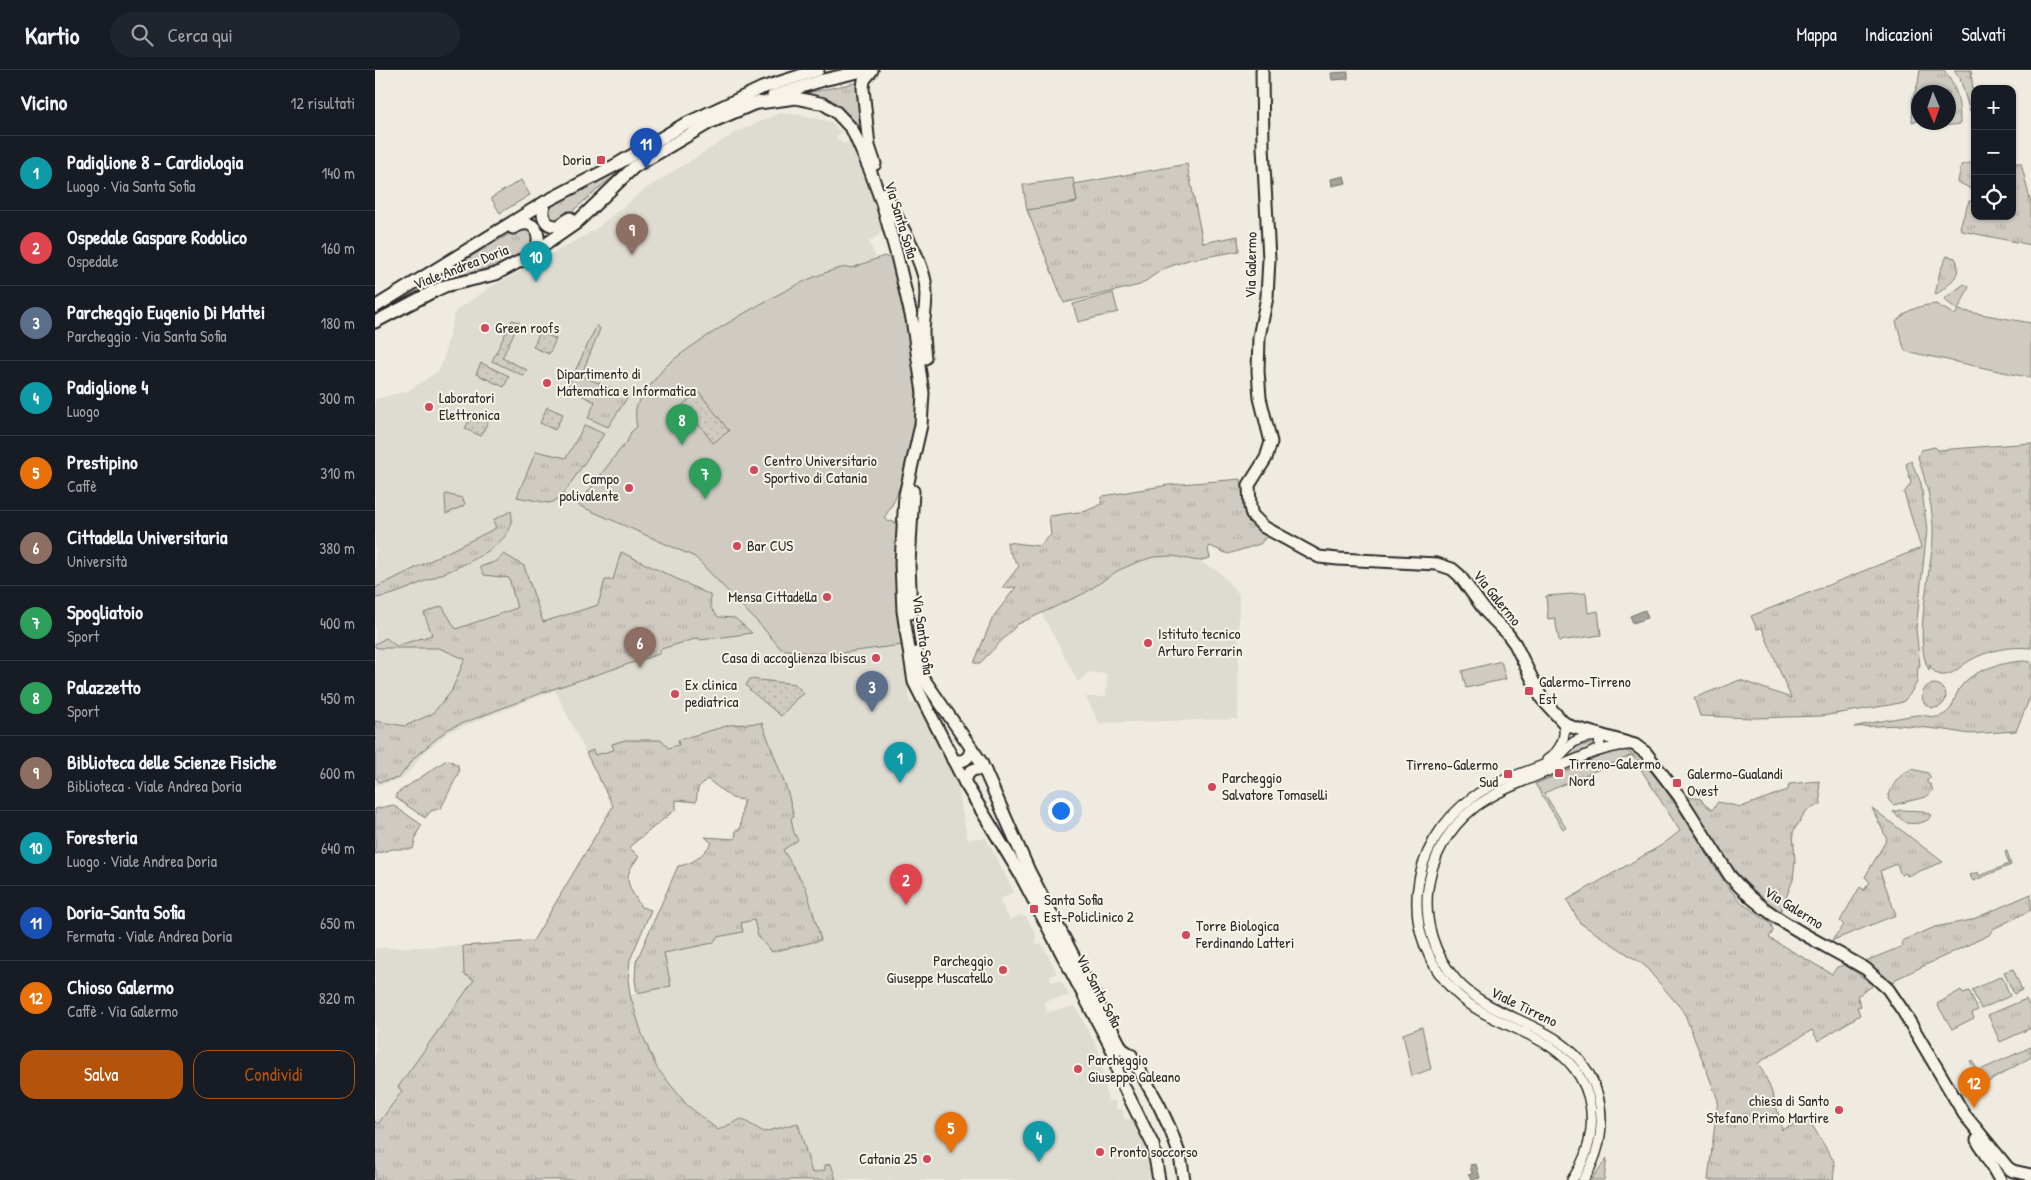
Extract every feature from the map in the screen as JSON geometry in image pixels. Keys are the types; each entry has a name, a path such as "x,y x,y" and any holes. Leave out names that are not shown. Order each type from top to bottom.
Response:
{"main road":[{"name":"Viale Andrea Doria","path":"375,307 545,202 614,166 705,114 762,88 818,70"},
{"name":"Viale Andrea Doria","path":"375,322 445,286 496,274 536,251 575,224 634,167 709,123 751,104 805,85 867,70"},
{"name":"Via Santa Sofia","path":"872,70 864,80 863,88 869,146 892,209 915,250 925,280 927,302 923,331 930,406 928,427 912,496 910,528 909,587 918,666 923,678 985,771 1033,879 1126,1053 1131,1055 1149,1087 1171,1132 1184,1180"},
{"name":"Via Galermo","path":"1262,70 1263,147 1269,259 1267,297 1259,337 1257,372 1260,398 1271,442 1266,458 1249,485 1249,501 1253,515 1264,527 1319,557 1437,564 1452,569 1486,612 1515,644 1541,699 1563,722 1599,736 1635,745 1646,753 1679,796 1730,876 1751,898 1784,922 1866,969 1888,989 1964,1114"},
{"name":"Via Santa Sofia","path":"751,104 796,98 811,100 830,107 852,129 882,203 912,319 923,393 921,424 903,510 901,587 908,650 914,682 953,760 1020,874 1113,1051 1119,1077 1153,1145 1159,1180"},
{"path":"545,202 542,214 544,221 551,226 559,226 607,185 634,167"},
{"path":"489,238 509,231 520,224 528,224 538,234 536,251"},
{"path":"953,760 963,761 968,758 971,748"},
{"path":"965,782 969,772 980,769 985,771"},
{"path":"1115,1059 1120,1054 1126,1053"},
{"path":"1964,1114 2008,1168 2025,1174"},
{"path":"1964,1114 1969,1128 2000,1180"},
{"path":"2008,1180 2025,1174"}],"street":[{"path":"1541,765 1554,754 1562,742 1565,731 1563,722"},
{"path":"1589,754 1600,748 1599,736"},
{"name":"Viale Tirreno","path":"1572,1180 1585,1156 1591,1127 1590,1102 1580,1077 1569,1061 1553,1047 1488,1016 1457,994 1438,971 1423,942 1417,915 1418,889 1423,863 1429,848 1442,826 1465,803 1484,790 1559,758 1577,740 1599,736"},
{"name":"Viale Tirreno","path":"1583,1180 1596,1155 1601,1128 1599,1097 1589,1073 1572,1051 1557,1038 1493,1009 1463,986 1449,971 1437,950 1428,921 1427,903 1430,873 1436,855 1448,834 1462,818 1484,800 1589,754 1618,746 1635,745"}],"shaded area":[{"path":"1348,72 1348,79 1332,80 1331,73"},
{"path":"780,113 801,115 831,122 841,132 836,137 843,144 850,142 853,145 885,228 878,236 869,241 876,259 884,256 891,257 916,406 912,436 900,489 895,502 884,518 889,522 892,521 897,524 897,587 910,703 915,703 923,714 957,780 967,839 986,838 1014,892 999,900 1010,920 1020,915 1026,917 1037,936 1035,939 1037,945 1042,944 1057,973 1050,976 1051,982 1061,981 1070,996 1045,1001 1047,1012 1075,1006 1099,1051 1108,1101 1115,1100 1117,1110 1122,1109 1125,1120 1133,1119 1146,1149 1151,1180 836,1180 831,1164 825,1170 812,1173 798,1123 764,1132 741,1119 718,1130 687,1105 657,1068 642,1034 630,995 671,986 664,953 713,943 717,937 742,932 741,923 754,920 758,937 821,940 806,888 783,850 794,833 791,818 678,740 680,745 667,748 615,750 595,755 593,750 586,753 555,690 449,732 421,755 413,768 400,780 375,786 375,399 408,391 438,371 442,364 455,311 491,287 593,231 647,188 735,133"},
{"path":"1344,176 1346,183 1332,186 1331,179"},
{"name":"Istituto tecnico Arturo Ferrarin","path":"1173,556 1198,561 1218,571 1239,594 1238,719 1099,723 1086,697 1106,697 1107,674 1089,672 1078,682 1042,614 1085,593 1117,571 1135,563 1153,557"},
{"path":"1645,610 1648,618 1633,623 1630,616"},
{"path":"463,946 464,974 475,980 398,1086 402,1091 378,1124 375,1121 375,948"},
{"path":"1476,1164 1480,1178 1472,1180 1468,1175 1472,1174 1470,1165"}],"green space":[{"path":"837,70 849,70 779,89 718,115 633,164 605,183 561,221 555,223 546,214 549,205 686,129 764,92"},
{"path":"1920,70 1944,70 1953,85 1917,85"},
{"path":"1954,70 1971,70 1971,112 1970,112 1960,78"},
{"path":"860,82 862,128 859,131 837,107 807,93"},
{"path":"1956,93 1959,108 1960,124 1956,124"},
{"path":"1971,163 1971,189 1958,182 1961,165"},
{"path":"2016,163 2021,163 2031,204 2031,245 1962,231 1960,227 1969,201 1971,201 1971,220 2016,220"},
{"path":"1187,164 1203,243 1238,236 1239,251 1188,260 1163,269 1140,285 1064,303 1027,210 1077,202 1074,184"},
{"path":"1073,178 1077,202 1027,210 1023,185"},
{"path":"521,180 530,195 500,213 491,198"},
{"path":"537,211 555,232 543,240 526,219"},
{"path":"525,227 534,233 532,247 498,265 449,279 386,307 516,230"},
{"name":"Centro Universitario Sportivo di Catania","path":"884,256 894,260 909,332 916,386 916,411 903,474 896,496 884,518 889,522 892,521 897,524 897,587 902,645 840,653 810,653 781,649 695,557 578,505 627,442 631,432 637,427 636,410 649,387 665,367 678,356 726,324 787,290 815,277 838,269 852,268"},
{"path":"1947,256 1955,258 1958,269 1953,280 1935,295 1940,271"},
{"path":"1964,284 1969,287 1958,310 1944,299"},
{"path":"1113,293 1118,312 1078,322 1073,304"},
{"path":"1936,304 1955,315 1958,310 2031,323 2031,378 1905,351 1896,322 1904,314 1914,309"},
{"path":"512,320 519,322 502,358 527,370 524,376 492,361"},
{"path":"597,325 600,329 581,376 629,395 608,427 588,418 595,402 567,388"},
{"path":"540,332 556,339 549,354 533,347"},
{"path":"481,363 509,376 504,387 476,374"},
{"path":"699,392 729,431 713,443 683,404"},
{"path":"547,407 563,414 555,430 540,423"},
{"path":"472,414 488,421 481,436 465,429"},
{"path":"585,425 604,434 562,496 548,503 517,497 536,451 566,458"},
{"path":"2031,443 2031,648 2007,648 1991,652 1976,657 1952,673 1938,674 1934,672 1930,665 1929,670 1924,658 1922,642 1924,605 1932,550 1933,526 1929,496 1918,457 1921,450 1935,447 1938,450"},
{"path":"1911,461 1921,483 1927,530 1916,629 1920,666 1918,666 1917,682 1910,694 1903,702 1822,716 1754,718 1700,716 1694,698 1740,680 1791,698 1762,628 1757,629 1751,616 1921,548 1904,493 1911,483 1906,464"},
{"path":"1241,479 1246,512 1249,518 1268,535 1260,544 1228,554 1210,546 1208,549 1210,558 1198,561 1173,556 1153,557 1135,563 1117,571 1085,593 1018,624 980,663 974,663 993,617 1016,587 1002,588 1019,566 1008,550 1007,542 1039,546 1051,535 1049,516 1086,511 1102,504 1101,498 1103,496 1169,485"},
{"path":"446,494 462,498 465,503 463,506 446,514"},
{"path":"511,511 512,523 506,534 485,553 457,568 404,590 375,598 375,588 496,528 493,520"},
{"path":"621,552 710,595 711,608 718,617 735,618 752,633 701,640 698,638 661,649 659,654 544,692 448,729 415,757 399,778 379,782 375,777 375,721 405,726 432,714 451,692 465,659 439,648 378,648 375,647 375,644 386,638 396,646 432,635 424,613 442,606 456,629 517,608 509,578 484,575 480,567 497,561 504,554 524,566 543,622 598,605 605,580 613,580"},
{"path":"1586,593 1588,613 1598,611 1601,635 1559,641 1555,618 1548,619 1546,596"},
{"path":"1501,661 1506,679 1466,688 1462,671"},
{"path":"2023,661 2031,662 2031,695 2016,731 1969,734 1900,725 1854,727 1917,715 1940,716 1951,708 1962,685 1977,673 1995,666"},
{"path":"750,679 795,684 804,694 798,697 781,716 751,691 746,685"},
{"path":"1934,684 1942,688 1946,696 1942,704 1934,708 1926,704 1922,696 1926,688"},
{"path":"762,723 787,790 794,816 791,818 794,833 798,840 783,850 806,888 821,940 772,952 758,937 754,920 741,923 743,932 717,937 713,943 664,953 671,986 637,993 635,980 636,962 678,866 694,861 705,851 712,843 705,837 735,839 736,830 740,830 743,800 732,798 707,779 698,788 696,802 676,800 676,809 629,847 639,857 633,864 628,882 641,907 651,910 630,960 628,979 630,995 642,1034 657,1068 687,1105 718,1130 741,1119 764,1132 798,1123 812,1173 825,1170 825,1165 831,1164 836,1180 375,1180 375,1121 378,1124 402,1091 398,1087 474,980 464,974 463,946 533,941 613,806 586,753 593,750 595,755 614,750 612,744 625,740 662,740 668,748 679,745 678,740 730,725"},
{"path":"1592,744 1596,746 1563,760 1578,746"},
{"path":"1622,750 1635,756 1649,769 1664,788 1729,888 1741,902 1771,924 1773,931 1769,938 1832,974 1837,967 1845,965 1874,985 1857,996 1861,1006 1857,1007 1860,1015 1818,1041 1812,1030 1758,1063 1773,1095 1782,1130 1807,1117 1835,1163 1833,1180 1708,1180 1718,1100 1684,1012 1644,965 1580,923 1567,900 1662,845 1680,831 1632,755 1544,793 1566,828 1563,829 1535,784 1608,753"},
{"path":"449,760 458,765 459,772 441,808 431,811 425,818 396,798 396,794"},
{"path":"1912,769 1928,773 1931,778 1927,780 1927,783 1931,785 1933,791 1926,797 1893,805 1888,799 1891,790 1900,777"},
{"path":"1819,781 1821,804 1806,811 1793,832 1795,862 1793,880 1780,912 1764,901 1738,874 1716,844 1686,796 1701,799 1712,810 1718,802 1741,807 1788,790 1789,784"},
{"path":"393,805 422,825 417,833 413,849 393,849 375,854 375,809"},
{"path":"1872,808 1943,862 1907,876 1906,873 1901,875 1897,864 1880,871 1896,915 1831,941 1844,925 1840,921 1860,887 1864,890 1870,882 1865,877 1887,839"},
{"path":"1901,810 1923,811 1932,815 1924,822 1906,823 1893,812"},
{"path":"2007,851 2011,865 1973,881 1970,875 1978,872 1979,876 2009,864 2005,852"},
{"path":"2031,894 2031,910 1993,929 1989,935 1896,979 1893,983 1866,961 1903,946 1902,941 1935,927 1971,920"},
{"path":"2013,969 2022,990 2014,994 2004,972"},
{"path":"2002,976 2010,996 1981,1009 1972,990"},
{"path":"1961,990 1963,993 1969,991 1978,1010 1972,1013 1974,1018 1952,1029 1937,1004"},
{"path":"2026,999 2031,1010 2031,1028 2000,1042 1988,1015"},
{"path":"1422,1027 1431,1069 1412,1076 1403,1034"},
{"path":"2031,1047 2031,1057 1983,1085 1970,1061 1972,1060 1978,1071"},
{"path":"1607,1158 1604,1180 1591,1180"}],"place":[{"name":"Doria","path":"601,160"},
{"name":"Doria-Santa Sofia","path":"646,169"},
{"name":"Biblioteca delle Scienze Fisiche","path":"632,255"},
{"name":"Foresteria","path":"536,282"},
{"name":"Green roofs","path":"485,328"},
{"name":"Dipartimento di Matematica e Informatica","path":"547,383"},
{"name":"Laboratori Elettronica","path":"429,407"},
{"name":"Palazzetto","path":"682,445"},
{"name":"Centro Universitario Sportivo di Catania","path":"754,470"},
{"name":"Campo polivalente","path":"629,488"},
{"name":"Spogliatoio","path":"705,499"},
{"name":"Bar CUS","path":"737,546"},
{"name":"Mensa Cittadella","path":"827,597"},
{"name":"Istituto tecnico Arturo Ferrarin","path":"1148,643"},
{"name":"Casa di accoglienza Ibiscus","path":"876,658"},
{"name":"Cittadella Universitaria","path":"640,668"},
{"name":"Galermo-Tirreno Est","path":"1529,691"},
{"name":"Ex clinica pediatrica","path":"675,694"},
{"name":"Parcheggio Eugenio Di Mattei","path":"872,712"},
{"name":"Tirreno-Galermo Nord","path":"1559,773"},
{"name":"Tirreno-Galermo Sud","path":"1508,774"},
{"name":"Padiglione 8 - Cardiologia","path":"900,783"},
{"name":"Galermo-Gualandi Ovest","path":"1677,783"},
{"name":"Parcheggio Salvatore Tomaselli","path":"1212,787"},
{"name":"Ospedale Gaspare Rodolico","path":"906,905"},
{"name":"Santa Sofia Est-Policlinico 2","path":"1034,909"},
{"name":"Torre Biologica Ferdinando Latteri","path":"1186,935"},
{"name":"Parcheggio Giuseppe Muscatello","path":"1003,970"},
{"name":"Parcheggio Giuseppe Galeano","path":"1078,1069"},
{"name":"Chioso Galermo","path":"1974,1108"},
{"name":"chiesa di Santo Stefano Primo Martire","path":"1839,1110"},
{"name":"Pronto soccorso","path":"1100,1152"},
{"name":"Prestipino","path":"951,1153"},
{"name":"Catania 25","path":"927,1159"},
{"name":"Padiglione 4","path":"1039,1162"}]}
